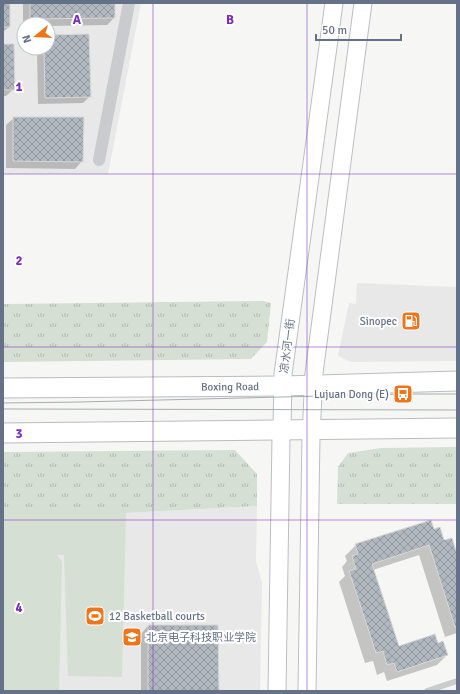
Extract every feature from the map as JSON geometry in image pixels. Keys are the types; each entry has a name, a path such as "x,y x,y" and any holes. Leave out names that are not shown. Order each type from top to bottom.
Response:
{"main road":[{"name":"凉水河一街","path":"277,691 283,374 334,3"},
{"path":"307,691 313,384 363,3"},
{"name":"Boxing Road","path":"3,388 283,386 457,381"},
{"path":"3,433 457,428"}],"street":[{"path":"99,160 129,3"}],"lane":[{"path":"427,691 457,681"}],"shaded area":[{"path":"3,3 141,3 108,174 3,174"},
{"path":"357,283 457,287 457,361 351,362 338,356 349,303 356,304"},
{"name":"北京电子科技职业学院","path":"257,506 256,561 262,583 260,691 3,691 3,513 126,513"}],"green space":[{"path":"263,301 271,303 267,342 251,359 3,362 3,304"},
{"path":"457,447 457,504 337,504 338,467 348,453 381,448"},
{"path":"235,450 257,474 257,506 126,513 3,513 3,452"},
{"name":"12 Basketball courts","path":"3,513 126,513 122,677 68,676 64,555 57,555 62,562 59,691 3,691"}],"building":[{"path":"3,3 10,3 10,27 3,27"},
{"path":"30,3 115,3 115,18 56,19 56,16 30,16"},
{"path":"89,34 91,97 45,98 44,56 56,56 56,35"},
{"path":"3,44 14,44 15,90 3,90"},
{"path":"13,117 84,117 83,162 13,161"},
{"path":"431,520 434,529 440,527 444,540 452,538 457,554 457,627 455,627 429,545 372,564 399,646 435,634 438,643 443,641 448,655 397,672 394,663 387,665 383,651 376,653 349,571 356,569 352,556 358,554 355,544"},
{"path":"148,625 218,625 219,691 148,691"}],"tram line":[{"path":"3,403 457,394"},
{"path":"3,409 457,410"}],"place":[{"name":"Sinopec","path":"411,321"},
{"name":"Lujuan Dong (E)","path":"403,394"},
{"name":"12 Basketball courts","path":"95,616"},
{"name":"北京电子科技职业学院","path":"132,637"}]}
